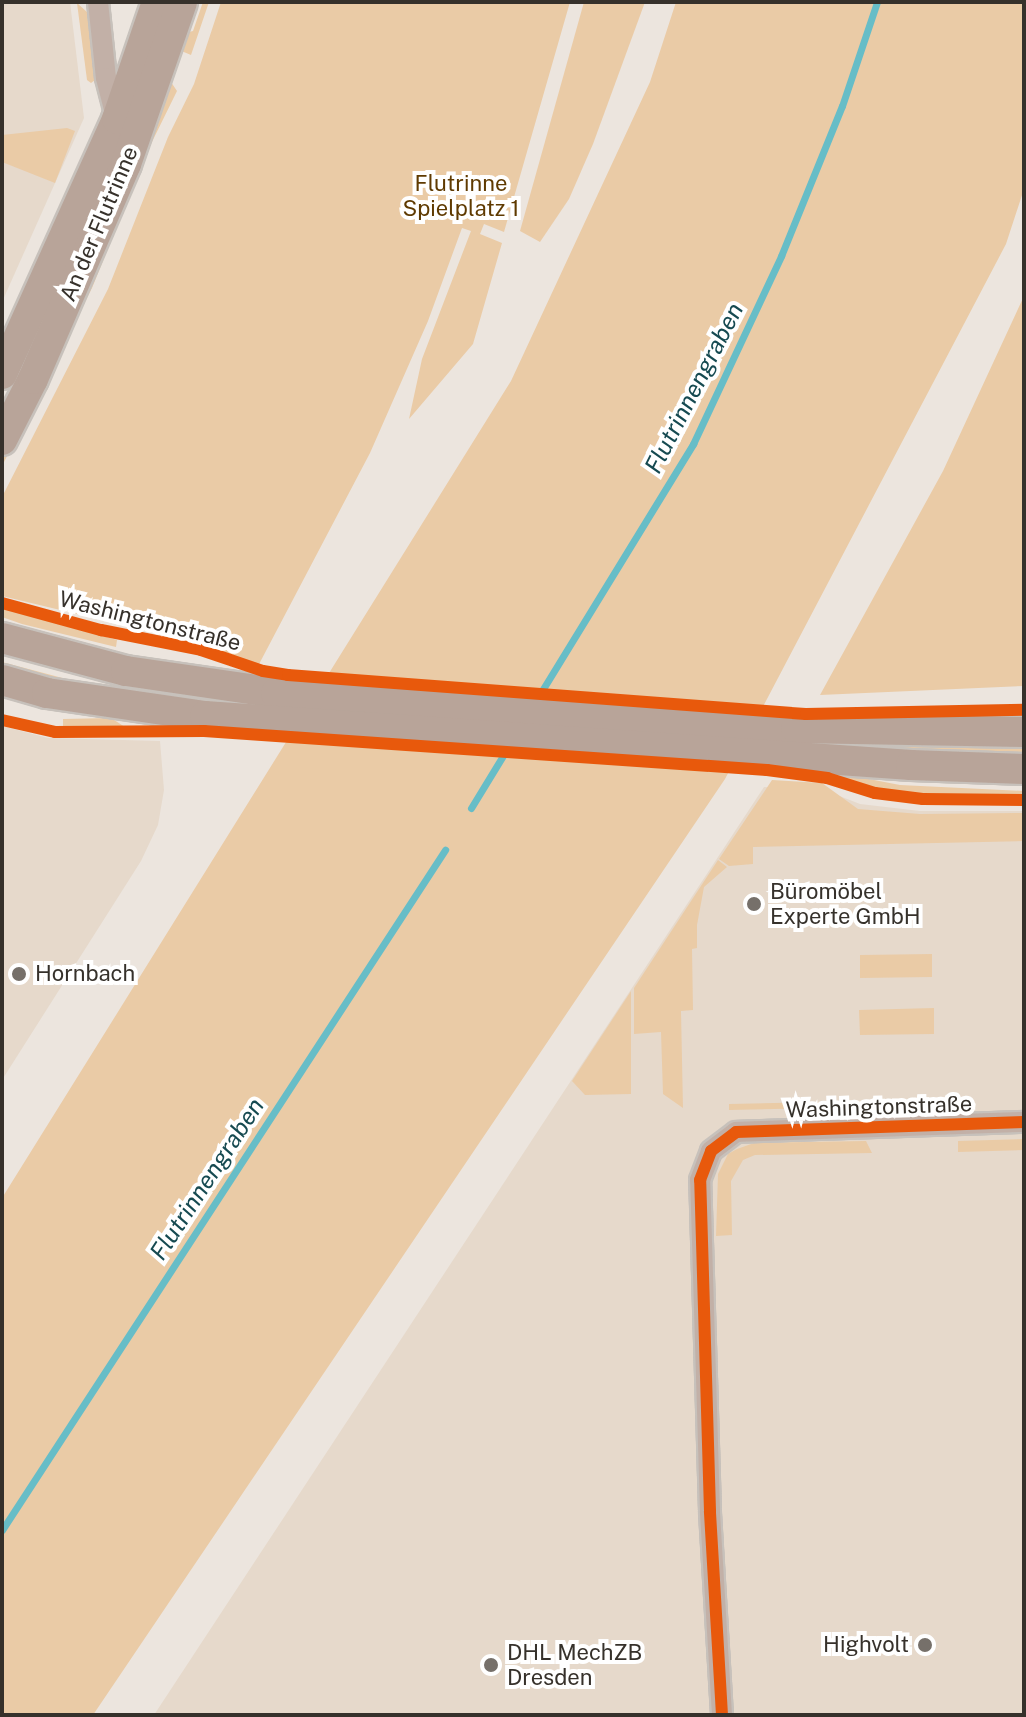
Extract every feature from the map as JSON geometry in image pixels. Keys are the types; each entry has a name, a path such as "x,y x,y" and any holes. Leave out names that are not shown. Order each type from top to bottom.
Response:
{"main road":[{"name":"An der Flutrinne","path":"2,374 117,119 157,2"},
{"name":"An der Flutrinne","path":"2,440 33,379 126,164 182,2"},
{"name":"Washingtonstraße","path":"2,638 126,671 276,693 796,728 1024,732"},
{"path":"2,680 47,693 129,707 259,719 777,756 1024,769"}],"street":[{"path":"98,2 106,78 126,164"},
{"name":"Washingtonstraße","path":"722,1715 710,1511 700,1180 711,1151 736,1132 1024,1122"}],"shaded area":[{"path":"2,2 70,2 84,118 2,302"},
{"path":"2,726 48,738 160,741 164,790 158,825 141,861 2,1080"},
{"path":"764,787 824,790 860,804 920,811 1024,811 1024,1715 154,1715"}],"green space":[{"path":"203,2 209,2 191,55 179,50 185,33 193,31"},
{"name":"Flutrinne Spielplatz 1","path":"221,2 570,2 504,232 484,224 480,234 502,243 473,344 409,419 422,359 471,231 462,228 428,321 370,453 257,668 206,645 2,596 2,497 108,289 168,137 194,84"},
{"path":"584,2 645,2 593,144 569,199 540,242 520,231"},
{"path":"676,2 1024,2 1024,189 1006,244 725,779 93,1715 2,1715 2,1198 511,381 650,82"},
{"path":"77,3 87,12 95,80 91,83 87,80"},
{"path":"171,82 177,91 148,150 92,288 2,466 2,454"},
{"path":"67,128 75,131 55,183 2,162 2,135"},
{"path":"1024,296 1024,686 820,695 943,471"},
{"path":"2,608 117,640 116,647 22,624 2,617"},
{"path":"2,662 89,685 135,685 269,704 266,709 167,701 2,671"},
{"path":"111,718 125,727 63,727 63,719"},
{"path":"793,740 898,746 1024,744 1024,758 790,745"},
{"path":"827,771 900,785 1024,791 1024,798 903,794 869,788"},
{"path":"772,780 822,783 858,809 920,814 1024,813 1024,841 753,847 753,864 729,866 719,859"},
{"path":"718,860 727,867 704,887 697,925 697,948 692,949 693,1010 681,1011 683,1108 663,1094 661,1032 634,1034 634,988"},
{"path":"932,954 932,977 860,978 860,955"},
{"path":"631,991 631,1094 585,1095 572,1081"},
{"path":"934,1008 934,1034 860,1035 859,1010"},
{"path":"918,1100 918,1106 729,1110 729,1104"},
{"path":"1024,1139 1024,1150 958,1152 958,1141"},
{"path":"866,1141 872,1153 755,1155 743,1160 731,1181 732,1235 716,1236 718,1174 728,1154 754,1143"}],"waterway":[{"name":"Flutrinnengraben","path":"535,702 693,444 781,256 842,106 877,2"},
{"name":"Flutrinnengraben","path":"471,808 510,744"},
{"name":"Flutrinnengraben","path":"2,1530 445,850"}],"cycle path":[{"path":"2,603 101,630 201,650 263,671 288,675 806,714 1024,710"},
{"path":"2,720 55,732 204,731 767,770 827,778 875,793 923,799 1024,800"},
{"path":"722,1715 710,1511 700,1180 711,1151 736,1132 1024,1122"}],"place":[{"name":"Büromöbel Experte GmbH","path":"754,904"},
{"name":"Hornbach","path":"19,974"},
{"name":"Highvolt","path":"925,1645"},
{"name":"DHL MechZB Dresden","path":"491,1665"}]}
